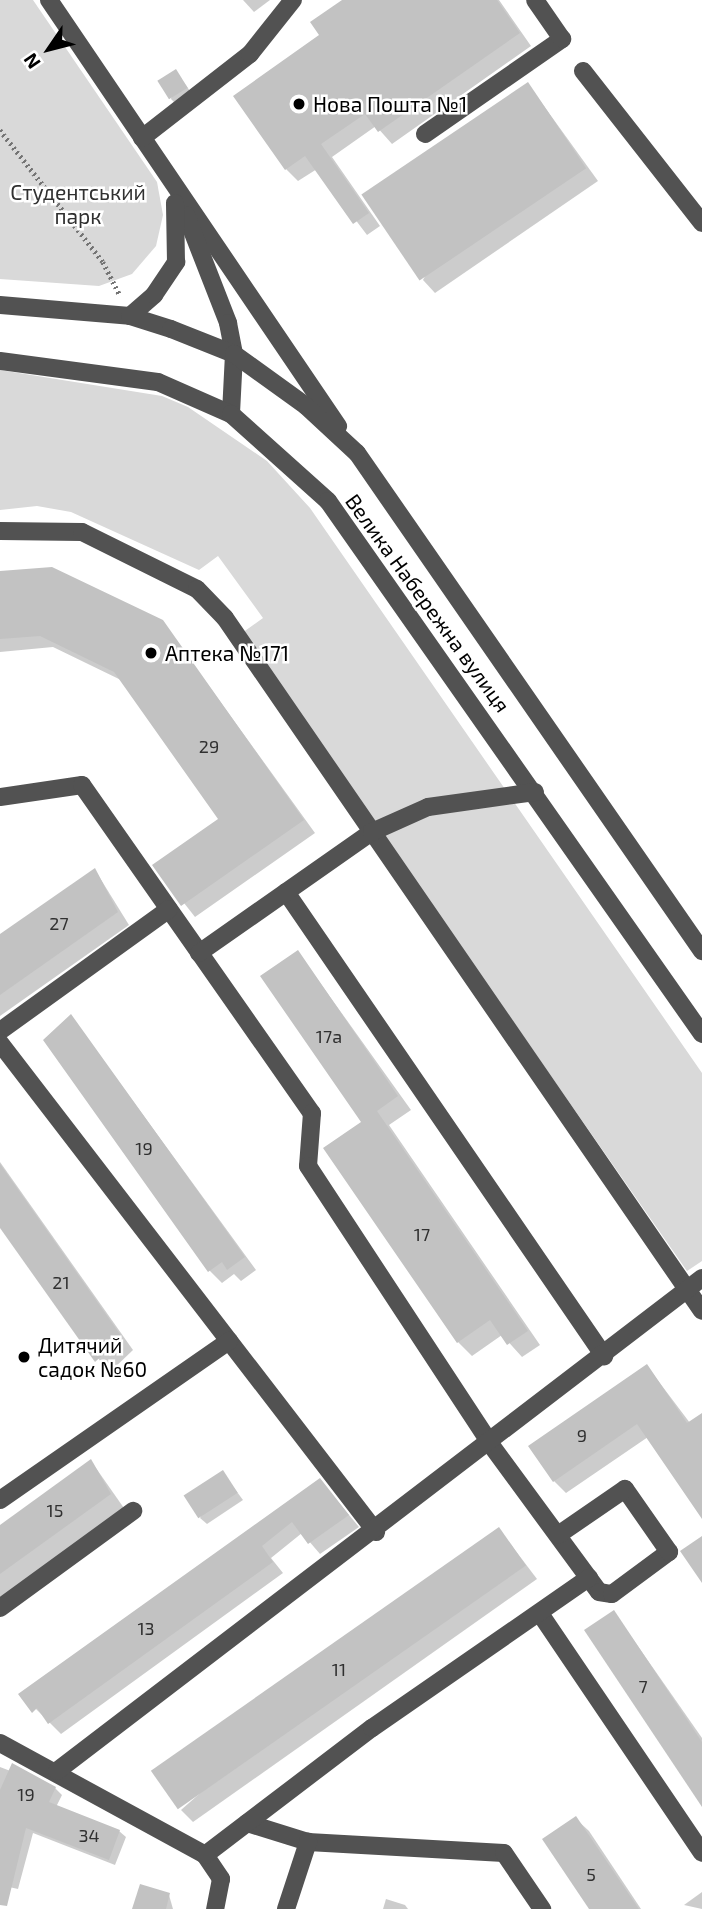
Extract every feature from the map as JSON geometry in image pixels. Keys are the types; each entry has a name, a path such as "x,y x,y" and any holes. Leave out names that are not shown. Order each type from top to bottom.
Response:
{"street":[{"path":"49,0 357,453"},
{"path":"142,138 250,54 293,0"},
{"path":"425,134 562,39 534,0"},
{"path":"583,71 702,223"},
{"path":"130,316 154,295 176,262 173,182"},
{"path":"173,182 234,354 231,414"},
{"name":"Велика Набережна вулиця","path":"0,305 130,316 234,354 306,405 357,453 702,951"},
{"name":"Велика Набережна вулиця","path":"0,361 158,382 231,414 328,501 535,792 702,1034"},
{"path":"0,531 50,527 82,532 197,589 225,618 372,832 694,1284 702,1311"},
{"path":"0,797 82,785 312,1112 308,1167 491,1445 599,1592 612,1594 666,1557 668,1546 625,1489 558,1535"},
{"path":"199,953 372,832 428,807 535,792"},
{"path":"286,892 604,1356"},
{"path":"0,1031 169,909"},
{"path":"0,1042 376,1532"},
{"path":"58,1772 491,1445 694,1284"},
{"path":"0,1500 229,1341"},
{"path":"0,1608 133,1511"},
{"path":"205,1855 372,1728 541,1615 589,1578"},
{"path":"541,1615 702,1853"},
{"path":"0,1743 58,1772 205,1855 221,1879 215,1909"},
{"path":"247,1823 309,1842 504,1853 542,1909"},
{"path":"286,1909 309,1842"}],"path":[{"path":"0,130 103,262 130,316"}],"green space":[{"name":"Студентський парк","path":"0,0 33,0 157,182 163,215 156,246 132,274 99,286 0,279"},
{"path":"0,370 162,396 188,407 267,461 310,508 702,1073 702,1261 687,1271 242,633 263,618 218,556 199,570 71,512 37,506 0,510"}],"building":[{"path":"342,0 497,0 520,33 378,132 365,114 321,144 369,213 353,224 305,156 285,170 233,96 319,35 310,22"},
{"path":"176,69 188,88 169,99 157,81"},
{"path":"528,82 586,168 420,281 361,194"},
{"path":"52,567 163,620 304,820 181,906 152,865 218,819 114,672 40,636 0,639 0,571"},
{"path":"95,868 118,912 0,995 0,934"},
{"path":"298,950 398,1096 377,1111 528,1331 507,1345 490,1320 457,1343 323,1148 361,1122 260,976"},
{"path":"71,1014 245,1257 227,1270 222,1262 208,1272 43,1040"},
{"path":"0,1164 122,1337 95,1362 0,1228"},
{"path":"647,1364 687,1423 702,1413 702,1519 637,1424 553,1482 528,1446"},
{"path":"91,1459 111,1494 0,1574 0,1525"},
{"path":"223,1470 238,1493 198,1518 184,1496"},
{"path":"320,1478 349,1515 308,1544 292,1522 262,1546 273,1562 48,1724 37,1708 32,1713 18,1694"},
{"path":"499,1527 526,1566 178,1809 151,1771"},
{"path":"702,1536 702,1583 680,1551"},
{"path":"614,1610 702,1742 702,1807 584,1630"},
{"path":"12,1763 56,1787 49,1802 120,1830 109,1860 26,1828 7,1906 0,1905 0,1790"},
{"path":"576,1816 639,1909 589,1909 542,1839"},
{"path":"140,1884 170,1893 166,1909 132,1909"}],"place":[{"name":"Нова Пошта №1","path":"299,104"},
{"name":"Аптека №171","path":"151,653"},
{"name":"Дитячий садок №60","path":"24,1357"}]}
